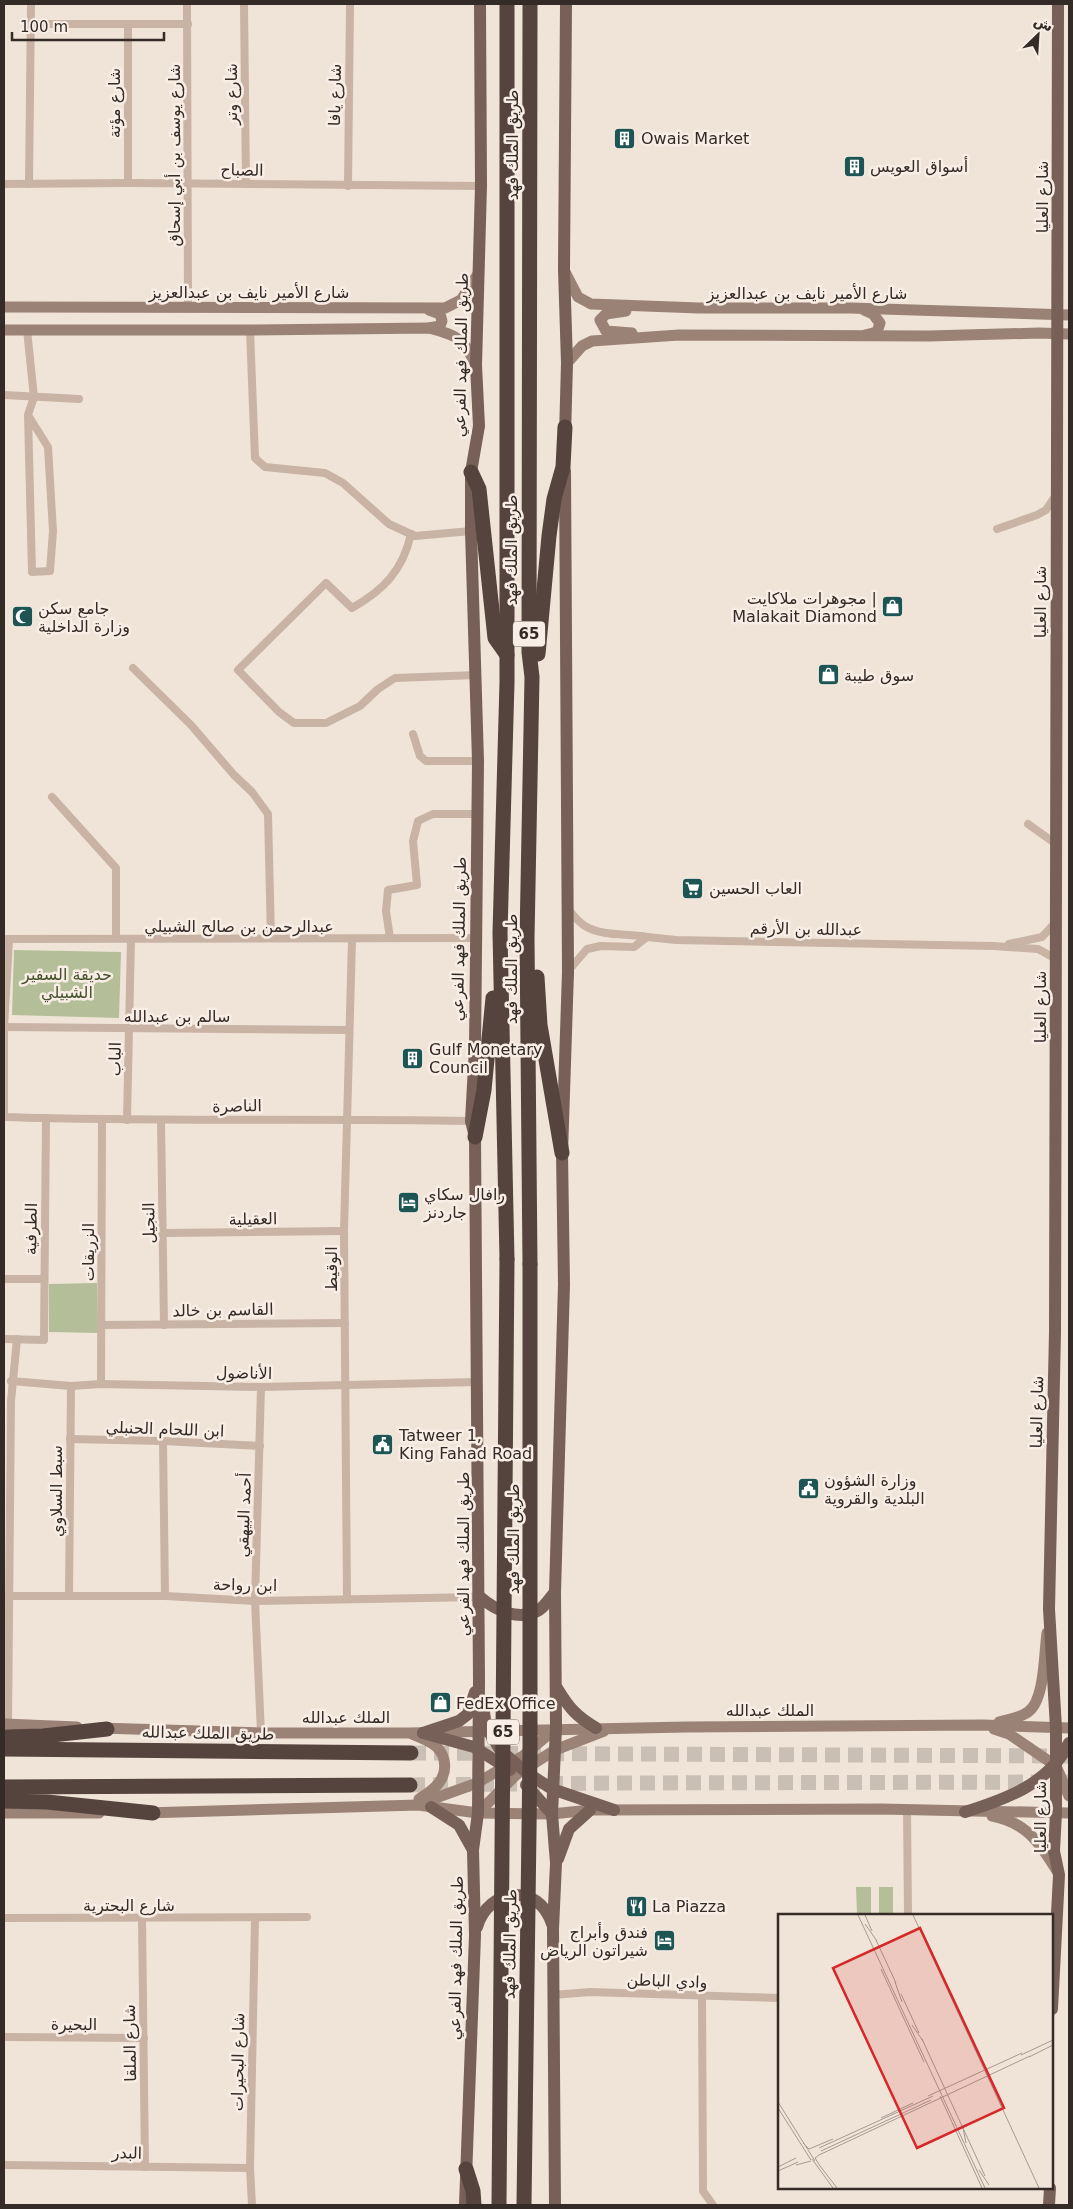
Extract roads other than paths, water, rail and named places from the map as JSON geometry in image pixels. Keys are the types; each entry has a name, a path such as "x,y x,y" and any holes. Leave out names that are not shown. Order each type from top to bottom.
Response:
{"highway":[{"name":"طريق الملك فهد","path":"499,2205 507,1259 500,945 507,655 507,4"},
{"name":"طريق الملك فهد","path":"524,2205 530,1755 530,1264 527,938 532,677 529,652 530,4"},
{"path":"532,677 537,660 552,508 563,467 565,427"},
{"path":"471,472 479,489 495,638 507,655"},
{"path":"527,938 536,951 540,1025 562,1153"},
{"path":"475,1137 484,1090 500,945"},
{"path":"5,1728 43,1736 107,1729"},
{"name":"طريق الملك عبدالله","path":"4,1749 411,1753"},
{"path":"4,1787 410,1786"},
{"path":"4,1801 47,1802 153,1814"},
{"path":"466,2169 473,2191 474,2205"}],"main road":[{"name":"طريق الملك فهد الفرعي","path":"465,2205 475,1935 472,1850 478,1813 478,1750 484,1731 480,1680 475,1137 471,1121 474,1048 478,761 471,472 479,426 476,365 481,186 480,4"},
{"path":"555,2205 552,1928 556,1863 552,1789 556,1728 556,1592 564,1284 562,1153 568,972 565,427 567,363 564,269 566,4"},
{"name":"شارع العليا","path":"1053,1982 1059,1874 1054,1851 1056,1728 1049,1609 1055,1332 1057,494 1064,315 1058,4"},
{"name":"شارع الأمير نايف بن عبدالعزيز","path":"564,269 578,297 590,304 670,308 850,308 1064,315"},
{"name":"شارع الأمير نايف بن عبدالعزيز","path":"4,307 445,308 461,300 478,274"},
{"path":"670,308 606,314 600,320 606,330 679,335 856,337 1063,334"},
{"path":"850,308 873,314 880,323 877,332 856,337"},
{"path":"4,330 250,330 429,328 440,326 442,321 440,314 435,311 419,309"},
{"path":"429,328 455,336 466,344 476,365"},
{"path":"567,363 582,346 592,341 679,335"},
{"path":"480,1597 491,1607 499,1611 521,1614 540,1609 556,1592"},
{"path":"983,1725 1017,1718 1029,1711 1036,1703 1040,1689 1049,1609"},
{"path":"423,1733 459,1721 468,1714 480,1680"},
{"path":"556,1687 570,1709 578,1717 596,1728"},
{"path":"983,1725 1069,1728"},
{"path":"983,1725 1009,1734 1056,1766 1069,1792 1056,1813"},
{"name":"الملك عبدالله","path":"107,1729 260,1733 423,1733 556,1728 983,1725"},
{"path":"412,1806 477,1783 509,1764 556,1728"},
{"path":"478,1813 520,1772 555,1750 610,1728"},
{"path":"965,1812 1007,1798 1026,1788 1056,1766 1068,1749 1056,1728"},
{"path":"484,1731 501,1750 509,1764"},
{"path":"408,1733 435,1745 443,1756 446,1770 432,1791 412,1806"},
{"path":"423,1733 478,1750 509,1764 552,1789 614,1810"},
{"path":"520,1772 552,1814"},
{"path":"4,1813 153,1814 412,1806 478,1813 552,1814 590,1810 907,1809 965,1812 1069,1813"},
{"path":"431,1807 459,1824 472,1850"},
{"path":"556,1863 569,1829 590,1810"},
{"path":"965,1812 999,1818 1033,1835 1059,1874"},
{"path":"475,1935 479,1919 484,1910 497,1899 513,1895 534,1899 543,1906 549,1915 552,1928"},
{"path":"1049,2205 1050,2189"}],"street":[{"path":"29,184 31,4"},
{"name":"شارع يوسف بن أبي إسحاق","path":"187,4 188,307"},
{"name":"شارع وتر","path":"244,4 246,184"},
{"name":"شارع يافا","path":"348,186 350,4"},
{"path":"31,24 188,24"},
{"name":"شارع مؤتة","path":"128,24 128,182"},
{"name":"الصباح","path":"4,184 128,182 348,186 481,186"},
{"path":"27,330 34,397 28,415 32,572 50,570 53,531 48,447 28,415"},
{"path":"250,330 255,458 265,467 325,473 343,482 389,524 415,536 471,531"},
{"path":"4,395 79,399"},
{"path":"997,529 1046,510 1057,494"},
{"path":"411,534 406,553 389,580 373,596 352,608 326,583 238,670 278,712 294,723 326,723 360,706 378,690 396,678 477,675"},
{"path":"133,668 191,725 234,775 252,792 268,814 271,938"},
{"path":"413,734 420,756 426,760 478,761"},
{"path":"52,797 116,868 116,938"},
{"path":"390,938 386,911 388,890 417,885 413,841 418,821 433,814 478,814"},
{"path":"1028,824 1056,844"},
{"name":"عبدالله بن الأرقم","path":"567,909 584,925 604,933 634,934 676,940 993,946 1038,949 1056,959"},
{"path":"993,946 1017,944 1042,937 1049,932 1056,921"},
{"path":"568,972 586,949 601,946 634,947 647,937"},
{"name":"عبدالرحمن بن صالح الشبيلي","path":"6,940 116,938 352,940 475,938"},
{"name":"الباب","path":"127,1120 131,939"},
{"path":"4,1027 6,940"},
{"name":"الوقيط","path":"347,1599 344,1232 352,940"},
{"name":"سالم بن عبدالله","path":"4,1027 349,1030"},
{"path":"4,1032 4,1117"},
{"name":"الناصرة","path":"4,1117 102,1120 347,1119 471,1121"},
{"name":"الطرفية","path":"17,1339 44,1340 46,1118"},
{"name":"الزريقات","path":"102,1120 102,1384"},
{"name":"النجيل","path":"161,1120 164,1324"},
{"name":"العقيلية","path":"162,1233 344,1232"},
{"path":"4,1279 44,1280"},
{"name":"القاسم بن خالد","path":"102,1325 345,1323"},
{"path":"4,1339 17,1339 7,1401 9,1596 5,1728"},
{"name":"الأناضول","path":"11,1381 71,1386 102,1384 261,1387 477,1382"},
{"name":"سبط السلاوي","path":"70,1596 71,1386"},
{"name":"أحمد البيهقي","path":"260,1733 255,1600 261,1387"},
{"name":"ابن اللحام الحنبلي","path":"70,1439 260,1446"},
{"path":"163,1441 165,1596"},
{"name":"ابن رواحة","path":"9,1596 165,1596 255,1600 480,1597"},
{"path":"907,1809 908,1914"},
{"name":"شارع البحترية","path":"4,1918 255,1919 307,1917"},
{"name":"شارع الملقا","path":"142,1918 145,2167"},
{"name":"شارع البحيرات","path":"252,2205 250,2168 255,1919"},
{"name":"وادي الباطن","path":"553,1995 590,1992 778,1998"},
{"path":"702,1996 703,2205"},
{"name":"البحيرة","path":"4,2037 144,2038"},
{"name":"البدر","path":"4,2165 250,2168"},
{"path":"703,2191 713,2205"}],"tunnel":[{"path":"411,1753 1069,1756"},
{"path":"410,1785 1069,1782"}],"place":[{"name":"Owais Market","path":"625,138"},
{"name":"أسواق العويس","path":"854,166"},
{"name":"مجوهرات ملاكايت | Malakait Diamond","path":"893,607"},
{"name":"جامع سكن وزارة الداخلية","path":"22,617"},
{"name":"سوق طيبة","path":"828,675"},
{"name":"العاب الحسين","path":"693,888"},
{"name":"Gulf Monetary Council","path":"413,1058"},
{"name":"رافال سكاي جاردنز","path":"408,1203"},
{"name":"Tatweer 1, King Fahad Road","path":"383,1444"},
{"name":"وزارة الشؤون البلدية والقروية","path":"808,1489"},
{"name":"FedEx Office","path":"440,1703"},
{"name":"La Piazza","path":"636,1906"},
{"name":"فندق وأبراج شيراتون الرياض","path":"664,1941"}],"park label":[{"name":"حديقة السفير الشبيلي","path":"67,983"}]}
